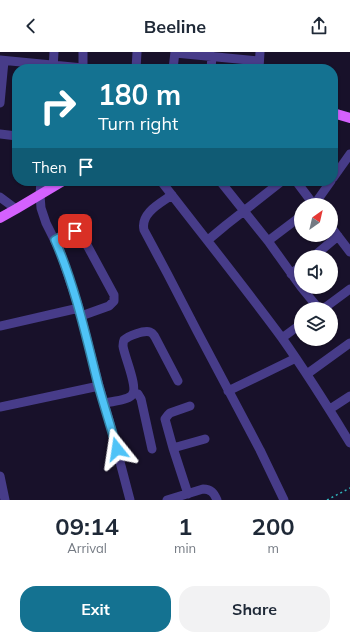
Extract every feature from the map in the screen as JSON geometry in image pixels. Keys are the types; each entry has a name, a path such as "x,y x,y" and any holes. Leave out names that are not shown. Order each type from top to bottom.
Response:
{"main road":[{"path":"338,114 350,118"},
{"path":"0,218 55,186"}],"street":[{"path":"53,64 54,52"},
{"path":"83,52 83,64"},
{"path":"136,64 137,52"},
{"path":"174,64 175,53 259,61"},
{"path":"211,64 212,56"},
{"path":"0,98 7,58 38,64"},
{"path":"0,134 12,135"},
{"path":"338,171 350,154"},
{"path":"41,186 41,208 65,266 80,312 130,500"},
{"path":"165,186 282,338 330,409 350,443"},
{"path":"224,186 268,241 294,277"},
{"path":"208,240 276,186"},
{"path":"300,186 309,198"},
{"path":"319,198 327,186"},
{"path":"172,195 153,209 145,217 142,225 260,450 284,500"},
{"path":"0,197 16,209"},
{"path":"268,241 294,221"},
{"path":"0,326 109,306 114,301 114,295 81,234 77,231 72,231 55,240"},
{"path":"338,236 350,250"},
{"path":"321,250 331,242"},
{"path":"332,302 350,289"},
{"path":"307,294 313,302"},
{"path":"282,338 294,329"},
{"path":"104,403 130,397 133,393 134,389 123,343 126,338 144,332 150,332 155,336 178,381"},
{"path":"307,374 350,343"},
{"path":"228,391 296,358"},
{"path":"0,407 99,386"},
{"path":"133,393 138,394 141,399 152,449"},
{"path":"330,409 350,396"},
{"path":"188,494 165,419 170,413 190,406"},
{"path":"173,448 205,439"},
{"path":"0,476 5,500"},
{"path":"167,500 203,489 213,492 217,500"}],"path":[{"path":"327,500 350,488"}],"route":[{"path":"75,231 72,231 55,240 79,308 117,449"}]}
